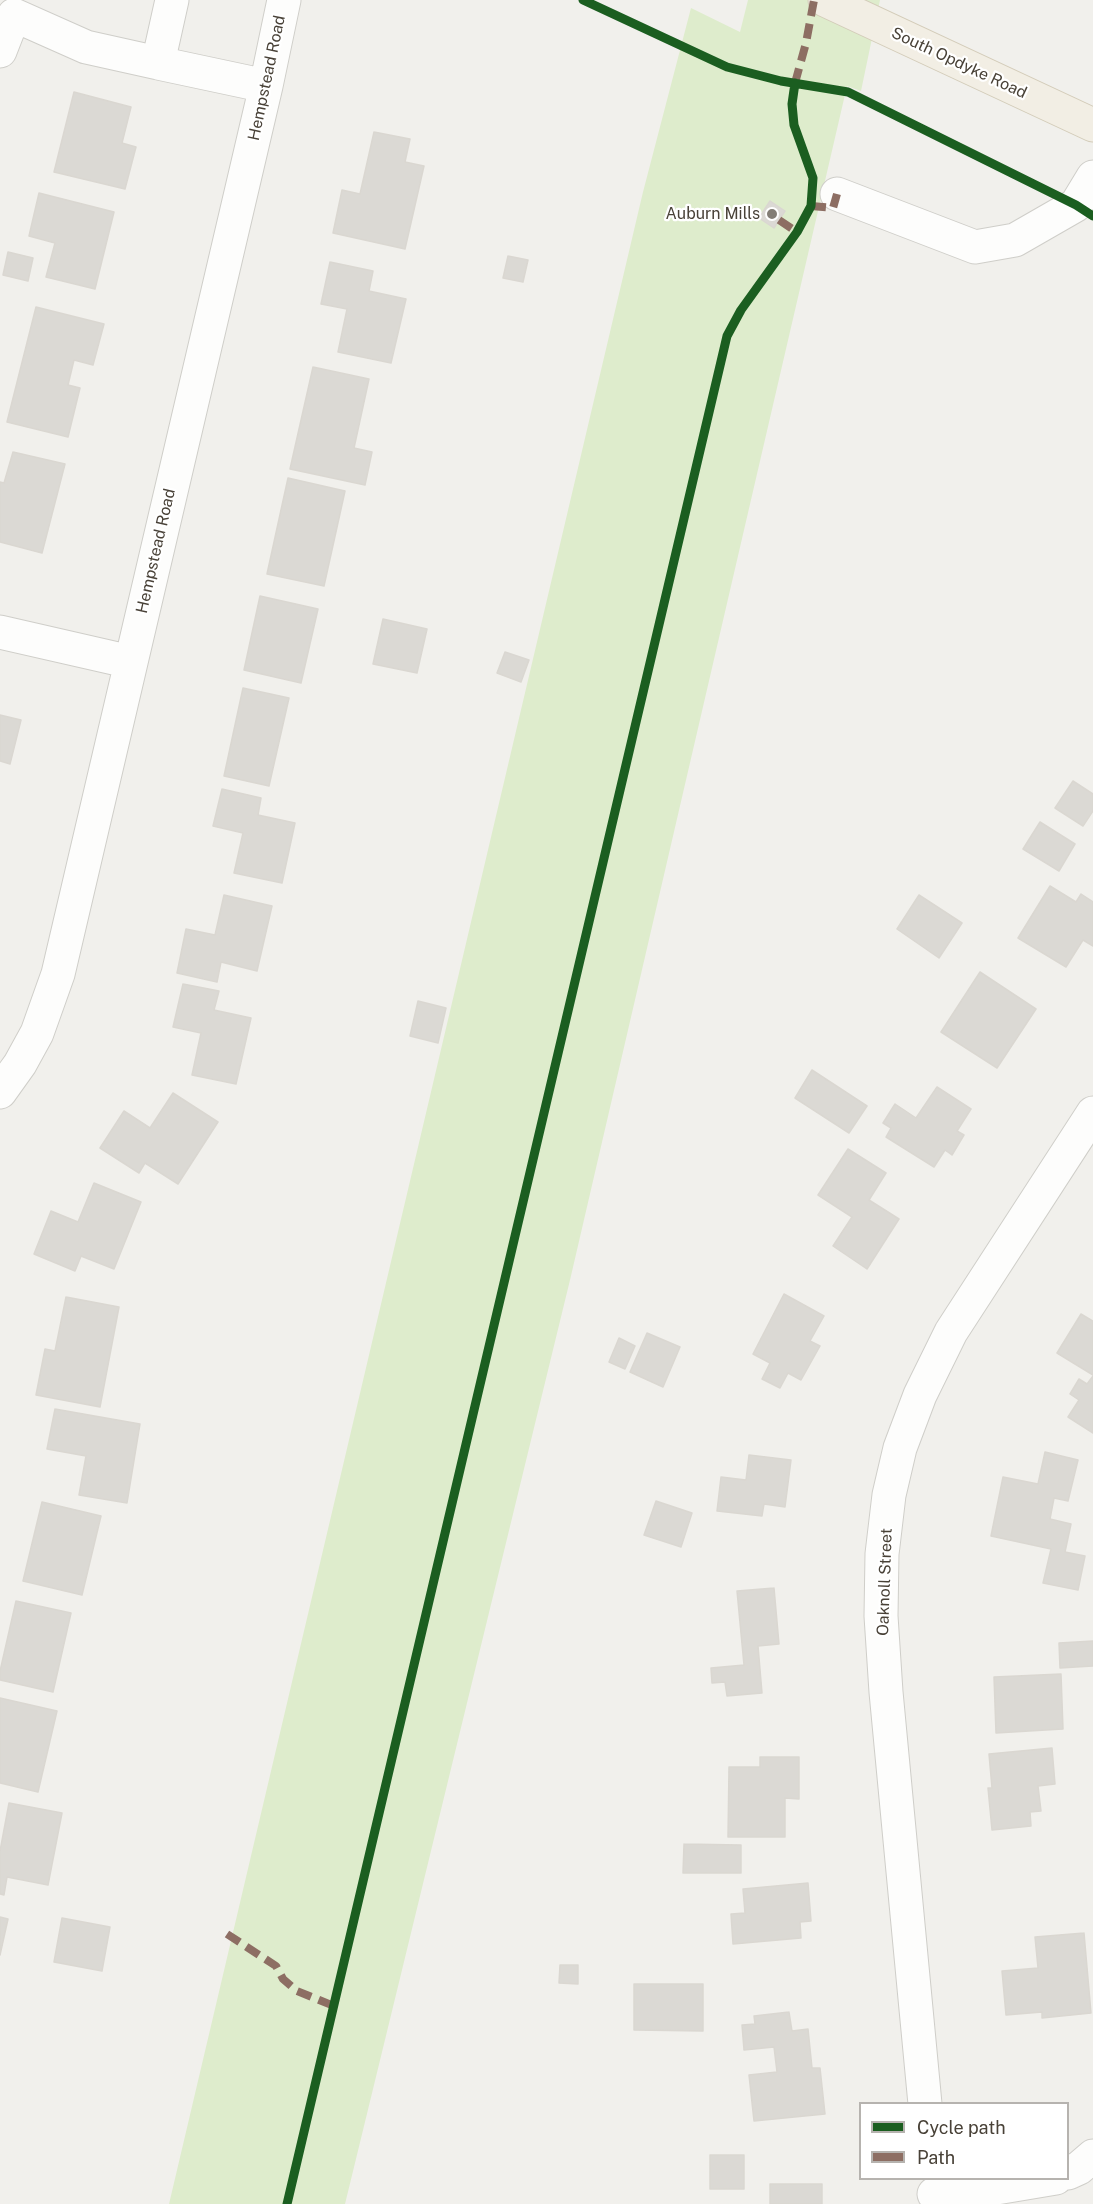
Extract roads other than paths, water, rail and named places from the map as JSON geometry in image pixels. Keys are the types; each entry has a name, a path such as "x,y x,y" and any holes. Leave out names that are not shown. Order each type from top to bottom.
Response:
{"main road":[{"name":"South Opdyke Road","path":"825,0 1093,125"}],"street":[{"path":"158,63 172,0"},
{"name":"Hempstead Road","path":"0,1092 20,1064 37,1034 58,974 266,86 284,0"},
{"path":"0,51 7,12 86,47 266,86"},
{"path":"837,194 975,248 1015,240 1076,204 1093,177"},
{"path":"0,632 130,662"},
{"name":"Oaknoll Street","path":"925,2102 888,1716 881,1616 882,1554 890,1494 900,1448 920,1395 951,1332 1093,1113"},
{"path":"1069,2173 1079,2168 1093,2156"},
{"path":"934,2192 978,2192 1045,2180"}],"place":[{"name":"Auburn Mills","path":"772,214"}]}
